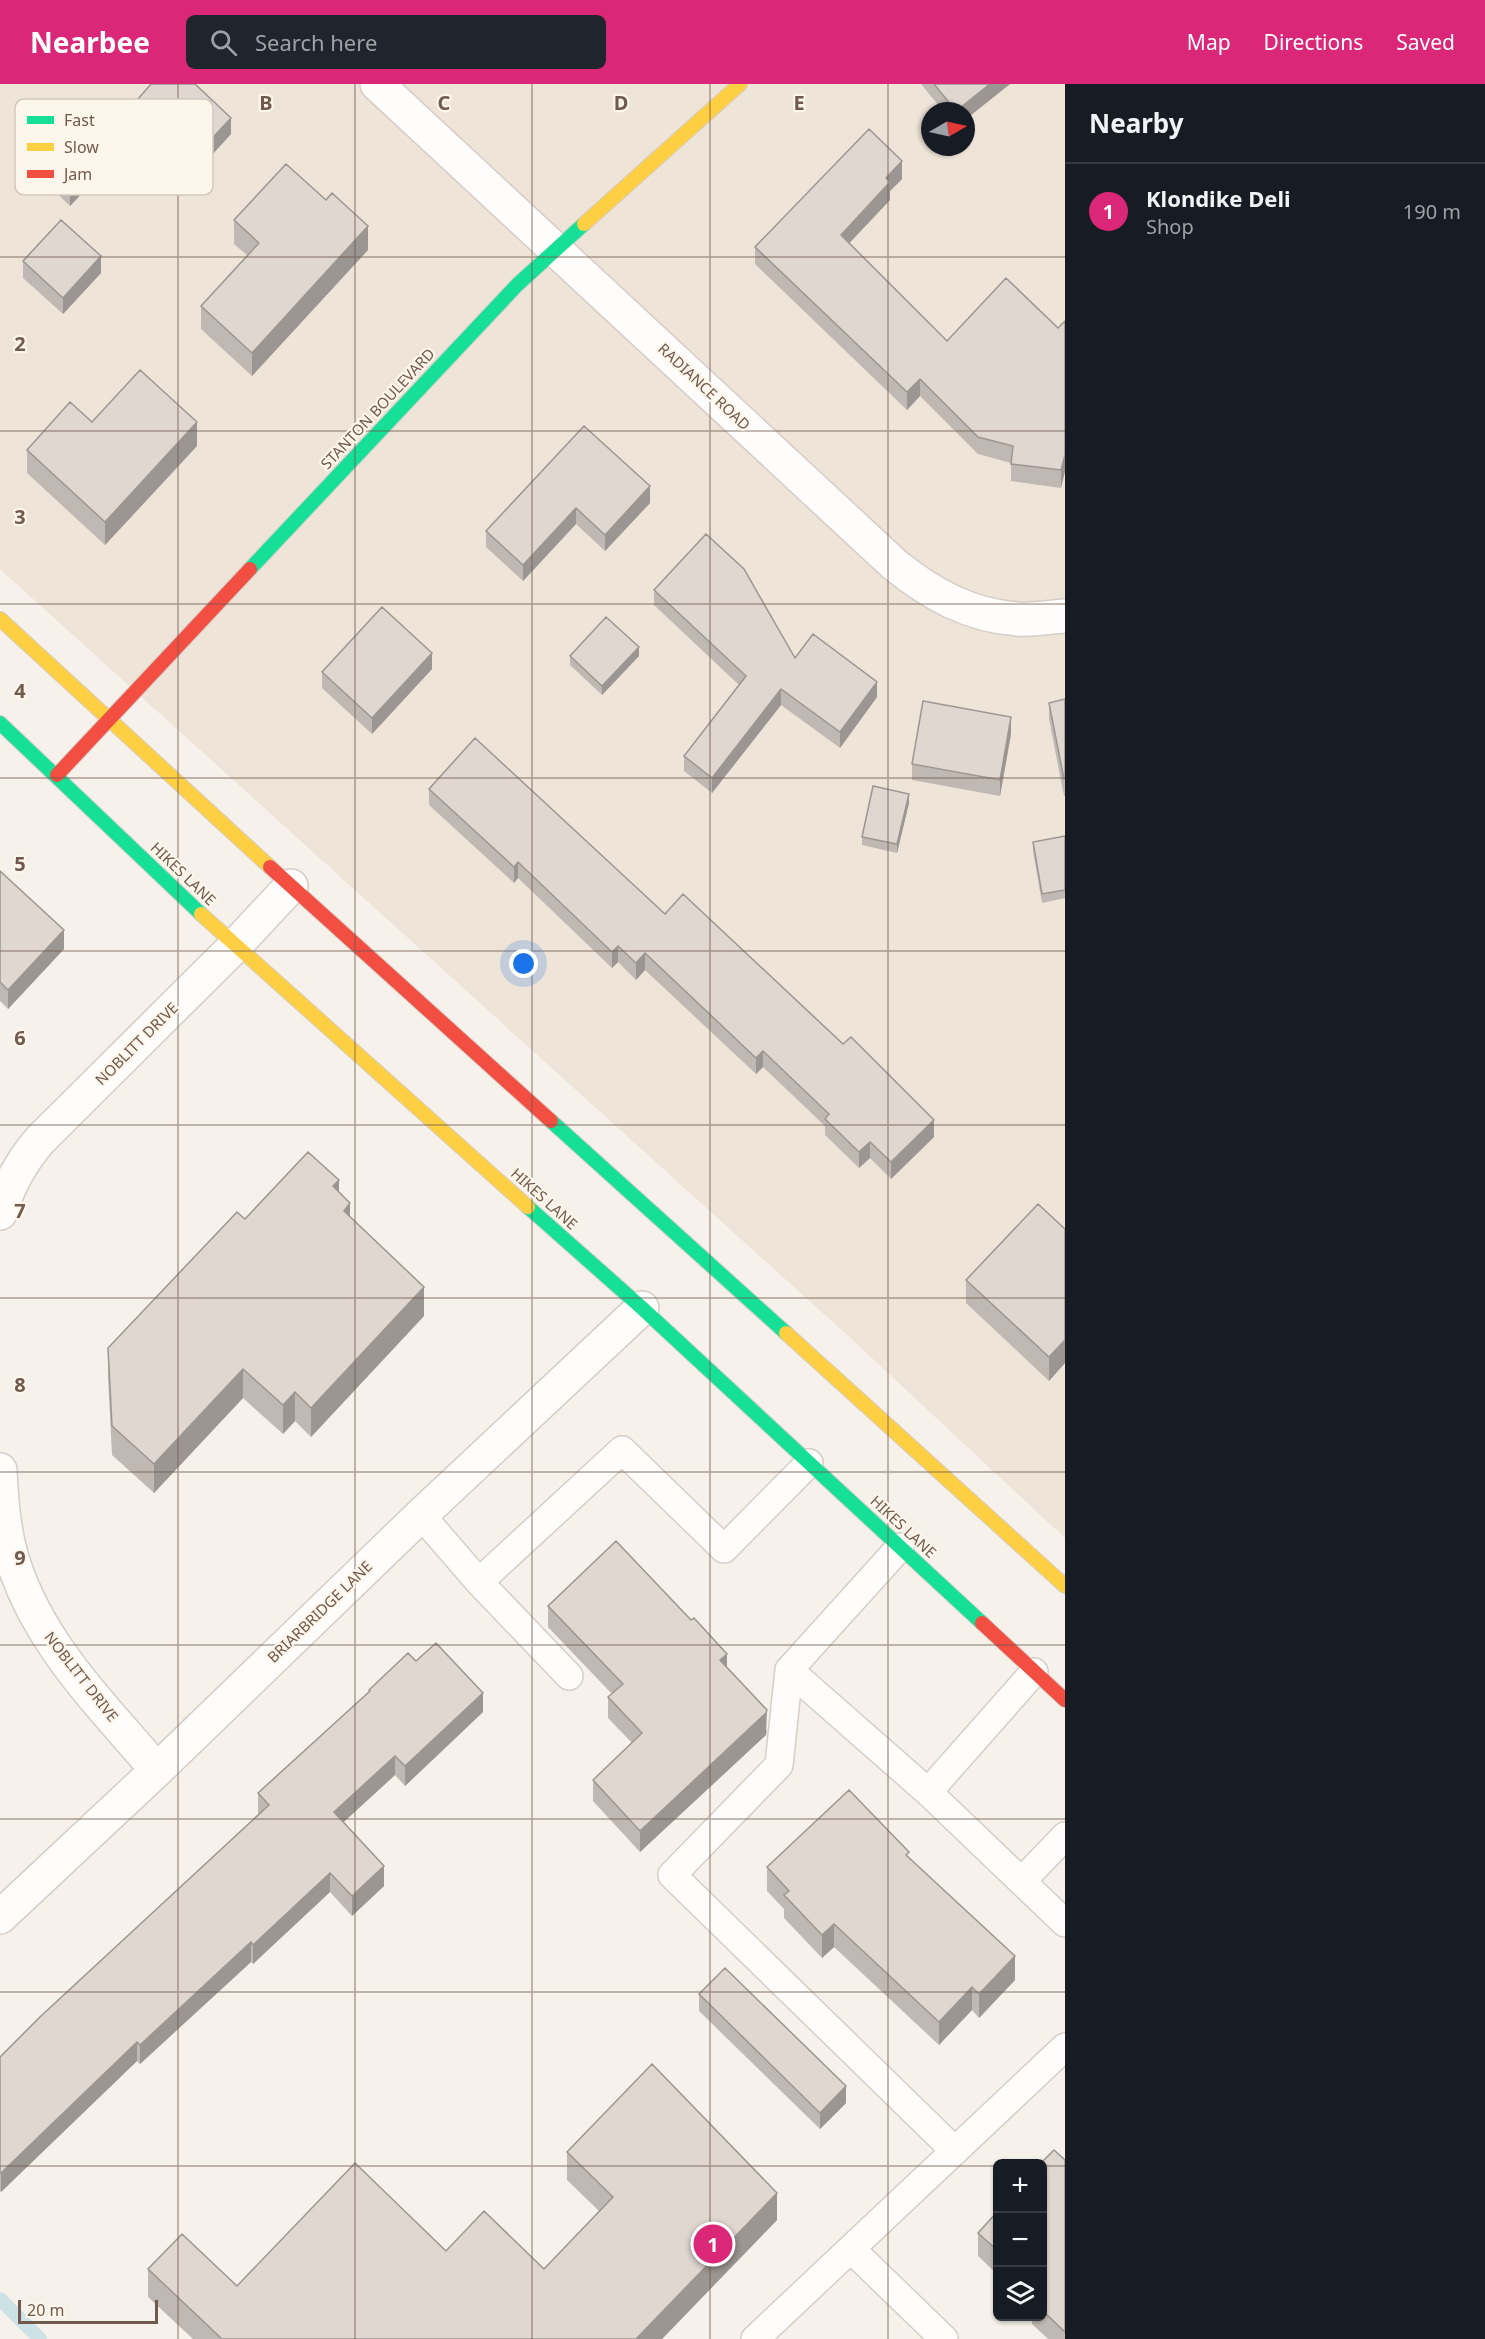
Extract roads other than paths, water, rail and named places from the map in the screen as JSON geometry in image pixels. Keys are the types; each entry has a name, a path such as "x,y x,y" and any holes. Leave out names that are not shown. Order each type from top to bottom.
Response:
{"main road":[{"name":"STANTON BOULEVARD","path":"57,775 517,285 740,84"},
{"path":"0,619 1065,1586"},
{"name":"HIKES LANE","path":"0,723 235,946 642,1308 1065,1700"}],"street":[{"name":"RADIANCE ROAD","path":"377,84 895,565 922,587 954,604 980,612 1018,619 1065,616"},
{"name":"NOBLITT DRIVE","path":"0,1213 7,1192 27,1156 40,1140 235,946 291,885"},
{"name":"BRIARBRIDGE LANE","path":"0,1917 157,1770 421,1515 642,1308"},
{"name":"NOBLITT DRIVE","path":"0,1470 9,1546 21,1586 39,1623 62,1658 157,1770"}],"lane":[{"path":"479,1582 622,1449 723,1549 809,1463"},
{"path":"421,1515 479,1582 569,1676"},
{"path":"900,1547 789,1670 779,1765 672,1875 955,2151"},
{"path":"789,1670 927,1792 1065,1923"},
{"path":"927,1792 1034,1672"},
{"path":"1022,1881 1065,1836"},
{"path":"755,2339 1065,2047"},
{"path":"851,2249 944,2339"}],"waterway":[{"path":"0,2299 40,2339"}],"place":[{"name":"Klondike Deli","path":"713,2244"}]}
